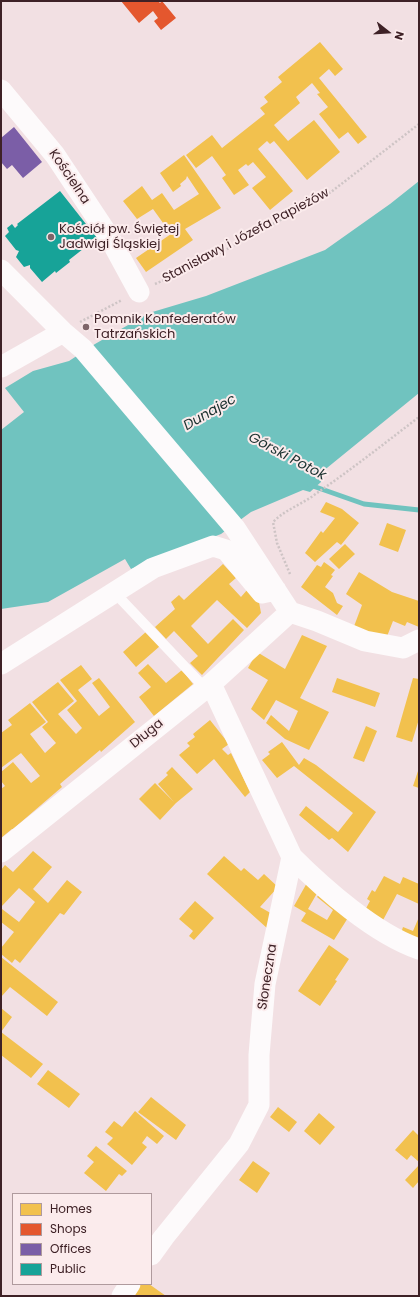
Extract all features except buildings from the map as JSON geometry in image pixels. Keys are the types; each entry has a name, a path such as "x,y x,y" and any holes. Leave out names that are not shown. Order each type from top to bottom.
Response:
{"street":[{"name":"Kościelna","path":"1,90 55,155 108,235 139,292"},
{"path":"1,270 63,332 83,349 235,528 290,612 317,621 365,641 403,648 419,640"},
{"path":"1,367 63,332"},
{"path":"1,664 153,568 213,546 226,550 262,593 276,590"},
{"name":"Długa","path":"1,852 208,686 290,612"},
{"path":"208,686 292,856 337,898 371,924 407,945 419,949"},
{"name":"Słoneczna","path":"152,1254 239,1144 259,1105 259,1055 264,984 292,856"},
{"path":"122,1296 129,1285"}],"lane":[{"path":"114,592 208,686"}],"path":[{"name":"Stanisławy i Józefa Papieżów","path":"63,332 139,292 200,264 331,192 419,124"},
{"path":"276,590 290,575 276,544 273,522 281,514 315,495 334,482 419,417"}],"water":[{"name":"Dunajec","path":"419,181 419,393 322,472 321,482 310,492 303,490 251,512 221,534 131,569 125,559 48,602 1,609 1,430 24,412 5,388 33,371 69,361 95,344 149,313 206,296 325,250 390,204"}],"waterway":[{"name":"Górski Potok","path":"310,485 364,504 419,510"}],"place":[{"name":"Kościół pw. Świętej Jadwigi Śląskiej","path":"51,237"},
{"name":"Pomnik Konfederatów Tatrzańskich","path":"86,327"}]}
